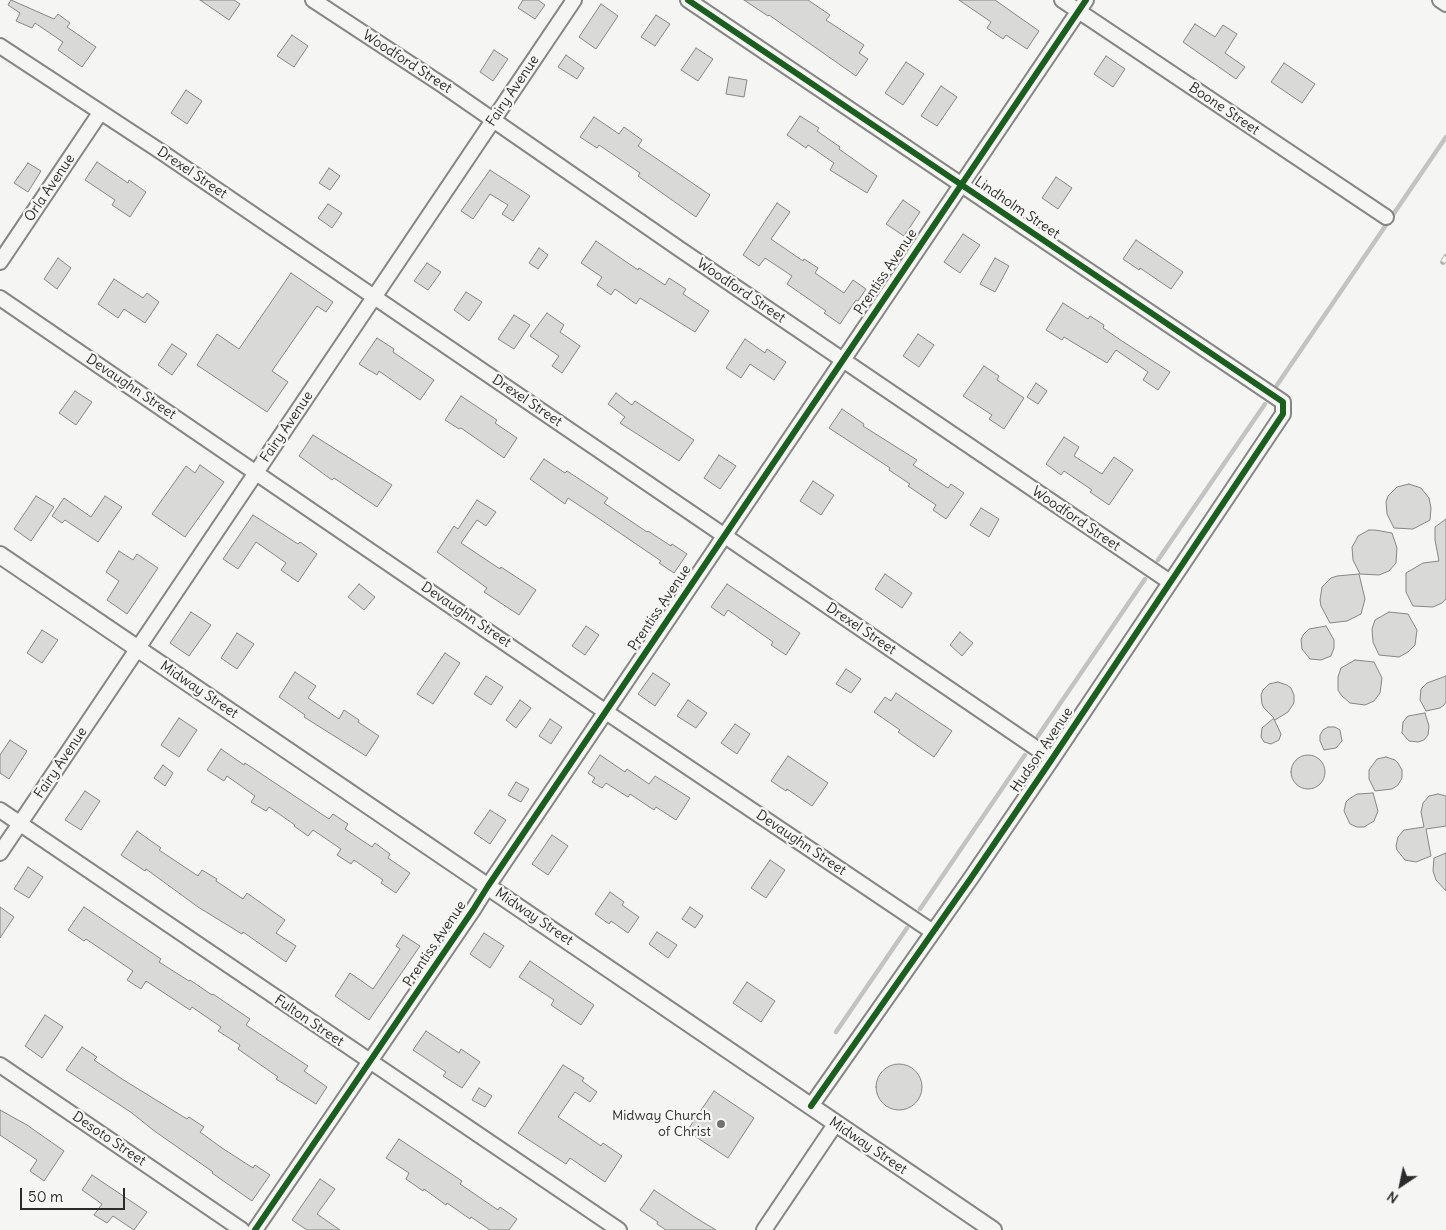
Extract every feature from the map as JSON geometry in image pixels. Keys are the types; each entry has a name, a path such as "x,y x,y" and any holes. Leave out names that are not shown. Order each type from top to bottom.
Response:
{"street":[{"name":"Woodford Street","path":"313,0 494,121 1170,582"},
{"name":"Fairy Avenue","path":"0,853 574,0"},
{"name":"Lindholm Street","path":"688,0 1283,402"},
{"name":"Boone Street","path":"1062,0 1082,6 1386,217"},
{"path":"1440,0 1446,4"},
{"name":"Prentiss Avenue","path":"255,1230 474,910 488,886 960,184 1082,6"},
{"name":"Drexel Street","path":"0,46 163,153 1052,759"},
{"name":"Orla Avenue","path":"0,262 100,113"},
{"name":"Devaughn Street","path":"0,298 606,712 933,932"},
{"name":"Hudson Avenue","path":"811,1106 1052,759 1283,414 1283,402"},
{"name":"Midway Street","path":"0,555 993,1230"},
{"name":"Fulton Street","path":"0,810 619,1230"},
{"name":"Desoto Street","path":"0,1066 242,1230"},
{"path":"764,1230 836,1124"}],"building":[{"path":"11,0 54,19 58,14 70,23 67,27 96,47 82,67 58,50 63,42 35,23 32,28 16,21 20,13 8,5"},
{"path":"200,0 234,0 240,4 229,20"},
{"path":"523,0 538,0 545,5 535,19 518,8"},
{"path":"744,0 808,0 830,15 826,20 864,45 859,53 868,59 856,76 769,15"},
{"path":"959,0 995,0 1039,31 1027,49 1006,35 1003,39 987,28 991,22"},
{"path":"601,4 618,16 596,49 579,37"},
{"path":"656,15 670,24 655,46 641,37"},
{"path":"1195,24 1215,37 1223,25 1237,34 1225,53 1245,67 1236,79 1183,42"},
{"path":"292,35 308,46 294,67 277,56"},
{"path":"696,48 713,59 698,81 681,70"},
{"path":"494,50 508,59 493,81 480,72"},
{"path":"566,55 584,68 577,79 558,67"},
{"path":"1106,56 1125,69 1113,87 1094,74"},
{"path":"906,62 924,74 903,105 885,93"},
{"path":"1284,63 1315,84 1302,103 1271,82"},
{"path":"729,77 747,80 744,97 726,94"},
{"path":"941,86 957,97 937,126 921,116"},
{"path":"186,90 202,101 187,124 171,113"},
{"path":"800,116 819,128 817,131 877,176 867,193 830,170 834,163 808,145 806,148 787,135"},
{"path":"594,117 619,134 624,127 642,140 638,146 710,195 696,217 638,176 640,173 599,145 597,148 580,137"},
{"path":"97,162 128,183 129,180 146,192 130,217 112,205 115,200 85,180"},
{"path":"28,163 41,171 28,192 14,183"},
{"path":"329,168 340,176 330,190 319,183"},
{"path":"490,170 530,196 513,221 502,214 508,205 490,194 473,219 461,211"},
{"path":"1056,177 1072,188 1058,209 1042,198"},
{"path":"903,200 920,212 904,236 886,224"},
{"path":"777,203 790,212 771,239 803,261 804,259 818,268 815,273 844,293 853,280 866,289 840,324 824,313 826,311 787,284 792,276 765,258 759,266 743,255"},
{"path":"328,204 342,213 332,228 318,218"},
{"path":"963,234 980,245 960,273 944,262"},
{"path":"1136,240 1183,272 1171,289 1123,259"},
{"path":"596,241 638,270 639,268 665,285 669,278 686,289 683,294 709,311 695,332 640,298 636,304 615,289 611,295 597,285 602,277 581,263"},
{"path":"539,248 548,255 538,269 529,263"},
{"path":"58,258 71,268 57,289 44,279"},
{"path":"995,258 1009,266 995,292 980,284"},
{"path":"427,263 441,272 428,290 414,281"},
{"path":"291,273 333,302 326,312 317,306 272,371 288,382 267,412 197,365 217,334 239,349"},
{"path":"114,279 143,298 147,293 159,302 145,323 124,309 118,318 98,304"},
{"path":"466,292 482,302 469,321 454,310"},
{"path":"1063,303 1088,319 1090,316 1104,325 1103,328 1170,372 1158,390 1143,380 1148,372 1116,350 1107,363 1064,337 1062,340 1046,330"},
{"path":"547,313 564,325 560,332 580,346 562,373 552,366 559,356 530,336"},
{"path":"514,315 530,325 514,349 498,339"},
{"path":"918,334 934,345 919,367 903,356"},
{"path":"377,338 394,349 393,352 434,380 420,400 379,371 377,375 359,364"},
{"path":"745,339 765,353 767,349 786,362 774,380 750,364 741,378 726,368"},
{"path":"172,344 187,354 172,375 158,365"},
{"path":"984,366 999,376 997,380 1024,398 1004,429 989,419 992,415 963,396"},
{"path":"1036,383 1047,391 1038,404 1027,397"},
{"path":"75,391 92,402 76,425 59,413"},
{"path":"616,393 632,405 635,401 694,440 679,461 620,423 625,417 608,404"},
{"path":"461,396 497,420 495,423 517,438 504,458 461,428 459,429 445,420"},
{"path":"842,409 864,424 863,426 917,460 913,465 948,488 951,484 964,493 946,519 933,510 936,505 908,486 910,484 889,470 890,468 829,428"},
{"path":"313,435 392,485 377,507 334,478 332,480 299,456"},
{"path":"1064,437 1079,447 1074,456 1102,474 1114,457 1133,470 1109,505 1090,492 1092,490 1064,471 1061,475 1046,464"},
{"path":"719,455 736,466 720,489 704,478"},
{"path":"544,459 565,473 567,471 608,498 604,503 647,532 671,546 672,544 687,554 674,573 659,563 661,561 568,498 565,504 530,479"},
{"path":"200,465 224,482 185,537 152,514 186,466 195,473"},
{"path":"813,481 834,495 821,515 800,501"},
{"path":"1409,484 1421,488 1429,498 1431,508 1430,520 1413,529 1394,528 1387,514 1386,502 1388,496 1397,487"},
{"path":"36,496 54,507 31,541 14,529"},
{"path":"105,496 122,507 98,542 65,520 62,523 52,516 64,498 91,517"},
{"path":"477,500 496,512 486,526 477,520 461,543 536,590 519,615 484,592 487,588 437,552 454,526 458,529"},
{"path":"981,508 999,519 989,537 970,525"},
{"path":"253,515 317,554 298,582 281,570 286,563 256,542 238,569 223,559"},
{"path":"1446,519 1446,599 1433,607 1413,606 1406,592 1406,573 1423,563 1439,561 1435,540 1435,527"},
{"path":"1369,530 1392,533 1397,548 1396,563 1389,571 1379,575 1360,574 1353,560 1352,547 1358,536"},
{"path":"119,551 133,560 137,554 158,568 127,614 107,600 119,581 106,572"},
{"path":"885,574 912,593 902,608 875,589"},
{"path":"1359,574 1365,599 1361,614 1347,621 1330,623 1321,606 1322,587 1331,578"},
{"path":"359,584 375,597 364,610 348,597"},
{"path":"727,584 800,633 786,655 771,645 773,642 728,610 724,616 711,607"},
{"path":"191,612 211,625 189,656 170,643"},
{"path":"1389,612 1408,614 1417,630 1415,645 1399,657 1379,655 1373,642 1372,629 1375,620"},
{"path":"586,626 599,635 585,655 572,646"},
{"path":"1326,626 1334,640 1331,656 1321,660 1310,659 1302,649 1301,640 1303,635 1309,629"},
{"path":"42,630 58,640 42,663 27,653"},
{"path":"960,632 973,643 962,656 950,645"},
{"path":"237,633 254,644 237,669 221,658"},
{"path":"445,653 460,663 433,704 417,694"},
{"path":"1355,660 1374,662 1382,678 1380,693 1374,701 1365,705 1350,703 1338,690 1338,677 1341,668"},
{"path":"846,669 861,679 851,693 836,684"},
{"path":"295,672 316,686 308,698 339,719 344,710 379,736 366,756 304,717 305,715 279,697"},
{"path":"653,673 670,684 655,706 638,694"},
{"path":"486,676 503,687 491,705 474,694"},
{"path":"1446,676 1446,702 1440,708 1426,711 1420,700 1421,689 1427,683"},
{"path":"1278,682 1291,688 1294,695 1294,703 1288,712 1274,719 1281,734 1279,740 1271,744 1264,742 1261,737 1262,728 1274,718 1264,708 1261,695 1269,684"},
{"path":"896,693 952,731 934,757 898,732 900,730 874,712 885,697 891,701"},
{"path":"520,700 531,708 516,728 506,720"},
{"path":"688,700 707,713 696,728 677,716"},
{"path":"1425,713 1429,726 1428,735 1424,740 1418,742 1409,741 1402,733 1403,722 1408,716"},
{"path":"179,718 197,730 179,757 161,745"},
{"path":"550,719 562,727 551,744 539,736"},
{"path":"735,724 750,734 737,754 721,743"},
{"path":"1328,727 1335,727 1340,730 1342,741 1336,748 1324,750 1320,741 1320,735"},
{"path":"10,740 27,751 9,779 0,773 0,755"},
{"path":"221,749 329,819 333,814 348,824 345,829 372,847 375,843 390,854 388,858 410,873 396,893 381,883 383,880 354,860 351,864 337,855 341,849 313,830 308,836 269,807 266,811 251,802 255,796 227,776 224,781 207,770"},
{"path":"600,755 625,772 627,769 649,784 655,776 690,798 676,820 656,807 654,810 630,794 628,797 606,783 602,788 592,782 595,778 588,773"},
{"path":"1308,755 1320,760 1325,772 1320,784 1308,789 1296,784 1291,772 1296,760"},
{"path":"788,756 828,783 812,806 771,781"},
{"path":"1386,757 1398,763 1402,770 1402,778 1398,785 1392,789 1375,791 1369,779 1369,770 1377,759"},
{"path":"163,765 173,773 165,786 154,778"},
{"path":"516,782 529,789 521,802 508,795"},
{"path":"85,791 100,801 81,830 65,820"},
{"path":"1373,793 1378,811 1374,821 1364,827 1350,824 1344,811 1346,802 1357,794"},
{"path":"1438,794 1446,796 1446,826 1426,829 1431,856 1416,862 1405,860 1397,850 1398,837 1404,830 1424,827 1421,812 1423,803 1429,796"},
{"path":"490,810 506,820 490,844 474,833"},
{"path":"137,831 161,848 159,850 198,876 202,870 243,899 247,893 285,920 276,933 296,946 286,962 243,932 242,934 198,907 146,869 145,871 121,855"},
{"path":"552,835 568,846 548,875 532,864"},
{"path":"1446,853 1446,891 1436,880 1433,871 1434,858"},
{"path":"770,860 785,870 766,898 751,888"},
{"path":"28,867 43,877 29,898 14,889"},
{"path":"610,892 624,902 622,905 639,917 628,933 611,921 609,924 595,914"},
{"path":"0,907 14,917 0,938"},
{"path":"84,907 161,959 159,962 213,994 250,1019 246,1025 308,1066 304,1071 327,1087 316,1104 276,1079 278,1077 238,1049 240,1045 218,1031 221,1027 192,1007 190,1010 146,981 141,989 127,980 133,971 86,939 84,941 68,930"},
{"path":"690,907 703,916 695,928 682,919"},
{"path":"657,932 677,945 668,958 649,944"},
{"path":"484,933 504,946 490,968 470,954"},
{"path":"403,935 420,946 369,1020 335,996 350,973 373,989 400,949 396,946"},
{"path":"530,961 594,1005 581,1025 551,1005 554,1000 519,977"},
{"path":"747,982 775,1001 761,1022 733,1003"},
{"path":"45,1015 63,1027 42,1058 25,1046"},
{"path":"426,1031 459,1053 461,1049 480,1062 462,1088 443,1076 446,1072 413,1050"},
{"path":"82,1047 97,1057 94,1060 122,1079 187,1119 189,1117 204,1127 200,1132 222,1148 253,1168 255,1165 270,1175 252,1201 132,1113 66,1070"},
{"path":"899,1064 912,1068 918,1074 922,1087 918,1100 912,1106 899,1110 886,1106 880,1100 876,1087 880,1074 886,1068"},
{"path":"563,1065 584,1078 582,1081 597,1092 590,1102 575,1092 558,1117 601,1146 603,1143 622,1156 605,1182 570,1158 566,1164 518,1133"},
{"path":"479,1088 492,1096 485,1107 472,1100"},
{"name":"Midway Church of Christ","path":"714,1091 754,1118 728,1158 687,1131"},
{"path":"0,1110 27,1125 64,1151 44,1181 30,1171 37,1160 0,1135"},
{"path":"399,1139 462,1181 460,1184 498,1210 500,1207 517,1219 509,1230 490,1230 406,1179 409,1173 386,1158"},
{"path":"92,1175 147,1212 134,1230 113,1216 107,1223 94,1215 102,1204 82,1190"},
{"path":"320,1179 335,1189 317,1214 340,1230 307,1230 292,1220"},
{"path":"654,1190 716,1230 666,1230 640,1210"}],"waterway":[{"path":"1277,385 1446,137"},
{"path":"1158,560 1265,404"},
{"path":"1038,736 1145,579"},
{"path":"920,909 1025,755"},
{"path":"836,1032 907,928"}],"railway":[{"path":"1443,262 1446,257"}],"cycle path":[{"path":"688,0 1283,402 1283,414 1052,759 811,1106"},
{"path":"255,1230 1086,0"}],"place":[{"name":"Midway Church of Christ","path":"721,1124"}]}
